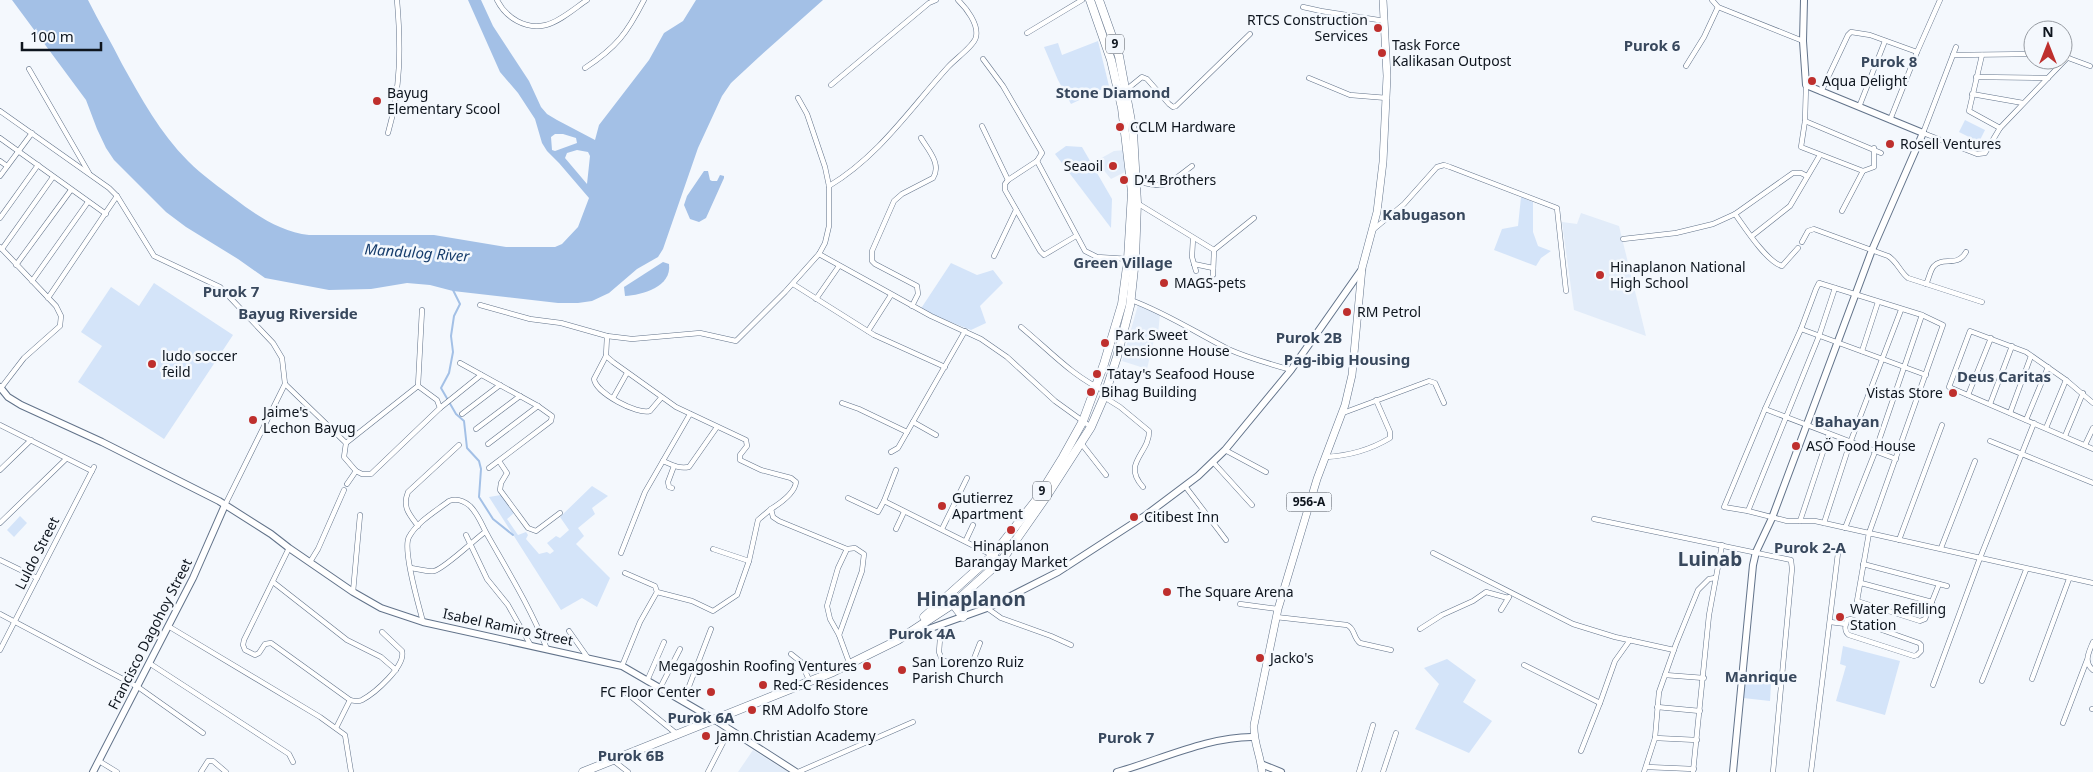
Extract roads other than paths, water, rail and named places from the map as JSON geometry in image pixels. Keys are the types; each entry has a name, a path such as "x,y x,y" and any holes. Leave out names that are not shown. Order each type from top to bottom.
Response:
{"highway":[{"name":"9","path":"584,772 810,682 850,665 897,640 953,604 1002,560 1046,497 1091,427 1117,356 1131,300 1132,192 1122,108 1111,60 1090,0"},
{"name":"9","path":"897,640 993,555 1037,499 1064,457 1083,421 1096,387 1122,304 1132,259 1137,203 1133,132 1126,90 1119,56 1099,0"},
{"path":"953,604 963,617"}],"main road":[{"name":"956-A","path":"1262,768 1254,737 1255,716 1277,613 1325,457 1342,413 1352,375 1362,268 1379,198 1387,98 1383,0"}],"street":[{"path":"388,133 398,90 399,26 397,0"},
{"path":"497,0 505,12 515,20 536,26 556,21 587,0"},
{"path":"585,68 600,58 624,36 644,0"},
{"path":"831,85 929,3 936,0"},
{"path":"829,186 855,170 898,128 948,66 974,42 977,29 969,14 958,0"},
{"path":"1027,33 1082,0"},
{"path":"1712,0 1718,7 1804,42"},
{"path":"1804,0 1806,86 1805,121 1801,148 1863,171 1874,167 1874,148"},
{"path":"1890,120 1940,0"},
{"path":"1302,7 1321,12 1385,20"},
{"path":"1686,66 1704,37 1718,7"},
{"path":"1821,92 1848,34 1854,31 1917,52"},
{"path":"1126,90 1142,77 1147,79 1169,104 1173,107 1176,106 1250,34"},
{"path":"1859,107 1885,41"},
{"path":"1732,772 1753,565 1756,552 1772,518 1807,427 1872,250 1923,133 1956,47"},
{"path":"1954,55 2023,54"},
{"path":"1982,55 1968,111 2000,128"},
{"path":"983,59 1003,86 1042,154 1037,161 1008,180 1005,184 1005,190 1029,234 1044,256 1076,236"},
{"path":"2073,60 2090,66"},
{"path":"29,69 90,174"},
{"path":"1806,86 1980,154 1985,153 2000,128 2054,70"},
{"path":"1976,77 2048,78"},
{"path":"1309,78 1350,95 1387,98"},
{"path":"1972,94 2023,103"},
{"path":"480,305 530,319 561,323 608,336 632,339 700,333 736,341 793,284 825,243 829,226 829,186 825,167 807,114 798,98"},
{"path":"0,111 109,188 117,196 154,256 217,284 273,343 282,358 284,384 222,503"},
{"path":"1805,121 1874,148 1881,153"},
{"path":"982,126 1008,180"},
{"path":"0,176 32,133"},
{"path":"0,138 106,214"},
{"path":"912,306 918,294 917,286 875,264 872,251 894,201 902,194 933,178 936,173 936,163 921,138"},
{"path":"1752,236 1786,211 1820,155"},
{"path":"0,161 7,166"},
{"path":"1037,161 1081,246 1090,255 1111,259 1132,259"},
{"path":"0,218 38,165"},
{"path":"1372,230 1408,200 1437,167 1444,165 1557,208 1566,291"},
{"path":"1137,181 1153,186 1166,185 1192,166"},
{"path":"1842,211 1863,171"},
{"path":"1623,239 1693,230 1713,224 1735,214 1793,173 1802,173 1807,176"},
{"path":"0,387 24,358 60,326 61,316 59,310 1,248 53,177"},
{"path":"16,266 72,190"},
{"path":"48,298 117,196"},
{"path":"32,281 88,202"},
{"path":"1137,203 1214,250"},
{"path":"994,256 1016,210"},
{"path":"1735,214 1773,261 1780,266 1786,264 1798,248"},
{"path":"1213,275 1214,250 1254,218"},
{"path":"1802,242 1808,231 1814,229 1893,258 1902,273 1908,278 1982,302"},
{"path":"1193,238 1196,272"},
{"path":"1926,284 1935,265 1941,262 1958,261 1966,252"},
{"path":"818,254 891,295 965,331 1007,357 1055,401 1091,427"},
{"path":"1194,264 1213,268"},
{"path":"816,299 839,266"},
{"name":"956-A","path":"897,640 987,608 1058,572 1146,515 1185,486 1225,450 1291,370 1362,268"},
{"path":"1939,584 1925,620 1918,621 1857,601 1869,533 1944,325 1922,315 1901,310 1822,283 1818,284 1802,329 1765,409 1724,506 1733,510 1748,511 1792,522 1824,523 1845,528 1869,533 1899,540 1941,548 2026,570 2093,583"},
{"path":"793,284 868,331 945,367"},
{"path":"1748,511 1819,336 1835,288"},
{"path":"868,331 891,295"},
{"path":"1131,300 1163,312 1230,350 1291,370"},
{"path":"1862,351 1878,302"},
{"path":"422,310 418,386 346,443 344,457 356,471 362,474 371,474 440,408 481,375"},
{"path":"1824,523 1850,443 1901,310"},
{"path":"1845,528 1875,452 1922,315"},
{"path":"1021,327 1057,360 1096,387 1149,431 1148,438 1135,468 1136,479 1143,488"},
{"path":"1802,329 1926,375"},
{"path":"891,452 896,451 965,331"},
{"path":"2093,403 2066,380 2031,356 2012,346 1970,331 1949,387 2093,449"},
{"path":"608,336 606,356 596,375 595,384 630,408 645,412 650,411 661,398"},
{"path":"1968,395 1991,338"},
{"path":"1990,404 2012,346"},
{"path":"606,356 661,398 746,440 747,446 740,455 740,460 761,470 791,478 796,482 796,486 782,502 758,520 749,561 737,595 713,611 692,601 657,592"},
{"path":"2010,413 2031,356"},
{"path":"460,363 500,384 552,416 551,421 489,468"},
{"path":"2026,420 2048,367"},
{"path":"614,398 628,373"},
{"path":"2046,428 2066,380"},
{"path":"1342,413 1430,381 1434,383 1444,403"},
{"path":"284,384 346,443"},
{"path":"462,414 500,384"},
{"path":"418,386 437,400 440,408"},
{"name":"Isabel Ramiro Street","path":"0,387 8,397 21,406 102,442 222,503 271,534 354,592 392,613 423,622 530,644 622,666 715,720 729,731 797,772"},
{"path":"2065,436 2083,393"},
{"path":"476,429 520,396"},
{"path":"1325,457 1340,456 1374,448 1390,438 1390,432 1376,400"},
{"path":"842,403 907,432"},
{"path":"488,444 538,406"},
{"path":"1765,409 1807,427 1896,459"},
{"path":"621,553 645,492 690,414"},
{"path":"913,422 936,435"},
{"path":"1933,685 1980,558 2034,423"},
{"path":"0,425 66,459 0,523"},
{"path":"1899,540 1942,425"},
{"path":"663,461 683,468 693,462 717,427"},
{"path":"2085,445 2093,428"},
{"path":"1800,521 1829,434"},
{"path":"0,470 30,440"},
{"path":"1990,441 2093,483"},
{"path":"1080,443 1106,475"},
{"path":"418,526 406,511 404,501 408,492 459,445"},
{"path":"1225,450 1266,472"},
{"name":"Luldo Street","path":"0,650 93,469 66,459"},
{"path":"498,461 506,473 500,490 528,528 536,531 560,513"},
{"path":"1941,548 1975,461"},
{"path":"1213,462 1252,505"},
{"path":"672,488 668,482 674,466"},
{"path":"848,498 878,512 896,470"},
{"path":"348,484 356,471"},
{"path":"942,528 967,478"},
{"path":"1185,486 1226,540"},
{"path":"310,562 321,543 338,500 344,490"},
{"path":"423,622 410,568 407,541 418,526 454,499 470,506 478,515 524,598 547,649"},
{"path":"884,501 966,540 1002,560"},
{"name":"Francisco Dagohoy Street","path":"94,772 212,538 222,503"},
{"path":"771,510 773,517 779,521 846,548 851,547 864,554 864,562 839,635"},
{"path":"896,529 904,512"},
{"path":"354,592 360,515"},
{"path":"1594,519 1788,558 1792,562 1773,772"},
{"path":"966,540 973,524"},
{"path":"410,568 434,571 441,568 486,532"},
{"path":"466,536 487,579 508,605 530,644"},
{"path":"1715,578 1704,583 1698,590 1665,675 1659,692 1655,738 1646,770 1694,771 1709,615 1722,545"},
{"path":"289,548 244,640 243,646 245,650 255,655 265,644 271,644 350,700 362,700 396,670 402,661 402,651 382,632"},
{"path":"846,548 828,601 830,619 839,635 850,665"},
{"path":"713,549 749,561"},
{"path":"1811,772 1838,553"},
{"path":"1433,554 1509,596 1572,624 1674,650"},
{"path":"0,560 37,578"},
{"path":"1864,564 1947,586"},
{"path":"1982,681 2026,570"},
{"path":"622,666 640,622 657,592 656,586 625,573"},
{"path":"2032,679 2069,579"},
{"path":"273,582 347,640 381,657 396,670"},
{"path":"1861,583 1932,602"},
{"path":"1420,630 1442,615 1473,601 1486,592 1509,596"},
{"path":"1501,610 1509,596"},
{"path":"1240,604 1277,613 1347,625 1352,627 1356,640 1360,643 1391,650"},
{"path":"987,608 1001,618 1071,645"},
{"path":"0,614 138,687 203,733"},
{"path":"1851,619 1919,643 1922,647 1921,651 1918,655 1914,656 1849,635 1846,631 1846,624 1847,620 1851,619"},
{"path":"1830,622 1846,624"},
{"path":"942,625 939,652 942,660 969,663 973,661 980,643"},
{"path":"168,626 336,728 347,738 351,769 345,772"},
{"path":"682,702 711,629"},
{"path":"569,631 588,658"},
{"path":"1581,751 1615,661 1630,640"},
{"path":"647,681 664,642"},
{"path":"2063,723 2093,642"},
{"path":"660,688 680,648"},
{"path":"791,654 801,662 810,682"},
{"path":"2087,660 2088,666 2093,670"},
{"path":"149,663 289,754 293,762"},
{"path":"1524,665 1600,704"},
{"path":"1665,675 1704,678"},
{"path":"623,690 678,735"},
{"path":"336,728 350,700"},
{"path":"1658,707 1700,712"},
{"path":"797,772 913,722"},
{"path":"1359,772 1373,725"},
{"path":"708,772 729,731"},
{"path":"1383,772 1396,733"},
{"path":"1117,772 1191,748 1230,738 1254,737"},
{"path":"1655,738 1697,740"},
{"path":"99,761 117,772"},
{"path":"201,772 208,761 213,761 226,772"},
{"path":"614,761 628,772"},
{"path":"1262,768 1281,772"}],"water":[{"name":"Mandulog River","path":"12,0 88,0 144,102 178,150 193,166 217,185 252,211 280,227 309,235 434,235 506,247 555,247 562,244 578,227 589,198 542,143 535,119 518,93 500,72 468,0 481,0 493,26 529,81 541,107 547,114 595,140 599,125 649,60 664,33 683,21 696,0 823,0 731,83 722,96 698,148 663,249 658,257 637,269 609,293 592,301 578,303 558,303 453,291 430,285 407,283 371,289 329,290 265,278 166,212 114,160 97,129 86,100","holes":["555,134 576,138 577,143 555,151 552,150 551,137","577,150 588,152 590,156 587,184 565,158 567,153"]},
{"path":"704,171 708,171 712,181 717,181 720,175 724,176 724,178 706,218 699,222 690,219 684,205 687,196"},
{"path":"663,262 669,264 669,272 661,284 647,292 625,296 624,287"}],"waterway":[{"path":"453,290 460,304 454,316 451,336 453,352 449,373 441,388 456,414 464,421 467,448 479,461 481,469 479,497 493,519 513,535"}],"place":[{"name":"RTCS Construction Services","path":"1378,28"},
{"name":"Task Force Kalikasan Outpost","path":"1382,53"},
{"name":"Aqua Delight","path":"1812,81"},
{"name":"Bayug Elementary Scool","path":"377,101"},
{"name":"CCLM Hardware","path":"1120,127"},
{"name":"Rosell Ventures","path":"1890,144"},
{"name":"Seaoil","path":"1113,166"},
{"name":"D'4 Brothers","path":"1124,180"},
{"name":"Hinaplanon National High School","path":"1600,275"},
{"name":"MAGS-pets","path":"1164,283"},
{"name":"RM Petrol","path":"1347,312"},
{"name":"Park Sweet Pensionne House","path":"1105,343"},
{"name":"ludo soccer feild","path":"152,364"},
{"name":"Tatay's Seafood House","path":"1097,374"},
{"name":"Bihag Building","path":"1091,392"},
{"name":"Vistas Store","path":"1953,393"},
{"name":"Jaime's Lechon Bayug","path":"253,420"},
{"name":"ASÖ Food House","path":"1796,446"},
{"name":"Gutierrez Apartment","path":"942,506"},
{"name":"Citibest Inn","path":"1134,517"},
{"name":"Hinaplanon Barangay Market","path":"1011,530"},
{"name":"The Square Arena","path":"1167,592"},
{"name":"Water Refilling Station","path":"1840,617"},
{"name":"Jacko's","path":"1260,658"},
{"name":"Megagoshin Roofing Ventures","path":"867,666"},
{"name":"San Lorenzo Ruiz Parish Church","path":"902,670"},
{"name":"Red-C Residences","path":"763,685"},
{"name":"FC Floor Center","path":"711,692"},
{"name":"RM Adolfo Store","path":"752,710"},
{"name":"Jamn Christian Academy","path":"706,736"}],"district":[{"name":"Purok 6","path":"1652,46"},
{"name":"Purok 8","path":"1889,62"},
{"name":"Stone Diamond","path":"1113,93"},
{"name":"Kabugason","path":"1424,215"},
{"name":"Green Village","path":"1123,263"},
{"name":"Purok 7","path":"231,292"},
{"name":"Bayug Riverside","path":"298,314"},
{"name":"Purok 2B","path":"1309,338"},
{"name":"Pag-ibig Housing","path":"1347,360"},
{"name":"Deus Caritas","path":"2004,377"},
{"name":"Bahayan","path":"1847,422"},
{"name":"Purok 2-A","path":"1810,548"},
{"name":"Luinab","path":"1710,559"},
{"name":"Hinaplanon","path":"971,599"},
{"name":"Purok 4A","path":"922,634"},
{"name":"Manrique","path":"1761,677"},
{"name":"Purok 6A","path":"701,718"},
{"name":"Purok 7","path":"1126,738"},
{"name":"Purok 6B","path":"631,756"}]}
